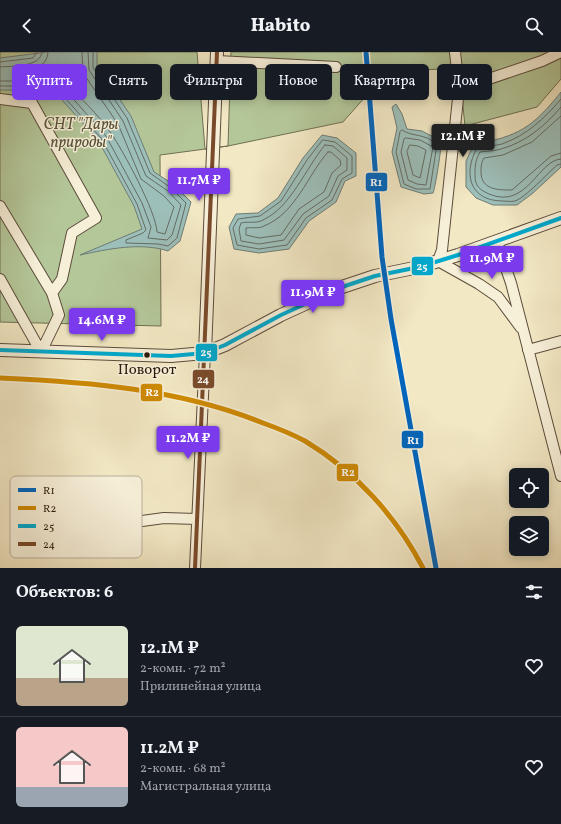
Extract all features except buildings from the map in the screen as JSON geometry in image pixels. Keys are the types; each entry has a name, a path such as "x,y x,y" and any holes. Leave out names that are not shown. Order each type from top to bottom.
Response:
{"street":[{"path":"455,52 456,64"},
{"path":"492,78 542,61 561,52"},
{"path":"196,568 217,56 336,67"},
{"path":"0,99 32,103 96,218 72,233 62,279 52,293"},
{"path":"438,261 442,250 458,100"},
{"path":"0,206 52,293 59,315 41,352"},
{"path":"0,350 171,356 205,353 281,315 342,287 375,276 420,267 497,242 561,218"},
{"path":"497,242 511,283 521,328 561,476"},
{"path":"438,261 479,284 498,297 521,328"},
{"path":"0,279 41,352"},
{"path":"528,350 561,341"},
{"path":"142,521 164,518 197,519"}],"green space":[{"name":"СНТ \"Дары природы\"","path":"0,52 197,52 198,64 170,64 170,100 201,100 205,149 228,146 160,155 161,326 0,322"},
{"path":"231,52 561,52 561,79 537,107 465,126 462,100 492,100 492,64 437,64 437,69 429,70 429,64 340,64 340,100 362,100 343,122 228,146 229,100 257,100 257,64 231,64"}],"water":[{"path":"48,52 97,52 97,64 95,64 95,100 120,100 131,116 154,172 173,184 191,202 180,241 168,251 147,247 124,247 80,255 142,229 134,206 98,140 62,100 87,100 87,64 12,64 12,90 0,90 0,58"},
{"path":"561,92 561,167 533,193 517,205 493,205 476,198 466,187 466,161 474,144 502,138 524,128 542,114"},
{"path":"396,104 402,114 407,129 422,131 441,141 433,193 424,194 401,187 392,152 397,128 392,107"},
{"path":"322,135 337,138 356,153 356,176 345,181 336,202 309,221 289,249 259,253 234,249 229,227 236,214 258,213 278,198 303,158"}],"transit line":[{"name":"24","path":"195,568 217,52"},
{"name":"R1","path":"366,52 382,257 391,319 436,568"},
{"name":"25","path":"0,350 171,356 205,353 225,345 281,315 342,287 375,276 419,267 458,255 561,218"},
{"name":"R2","path":"0,378 101,385 167,395 231,411 290,434 305,441 341,466 373,496 400,530 423,568"}],"place":[{"name":"Поворот","path":"147,355"}]}
